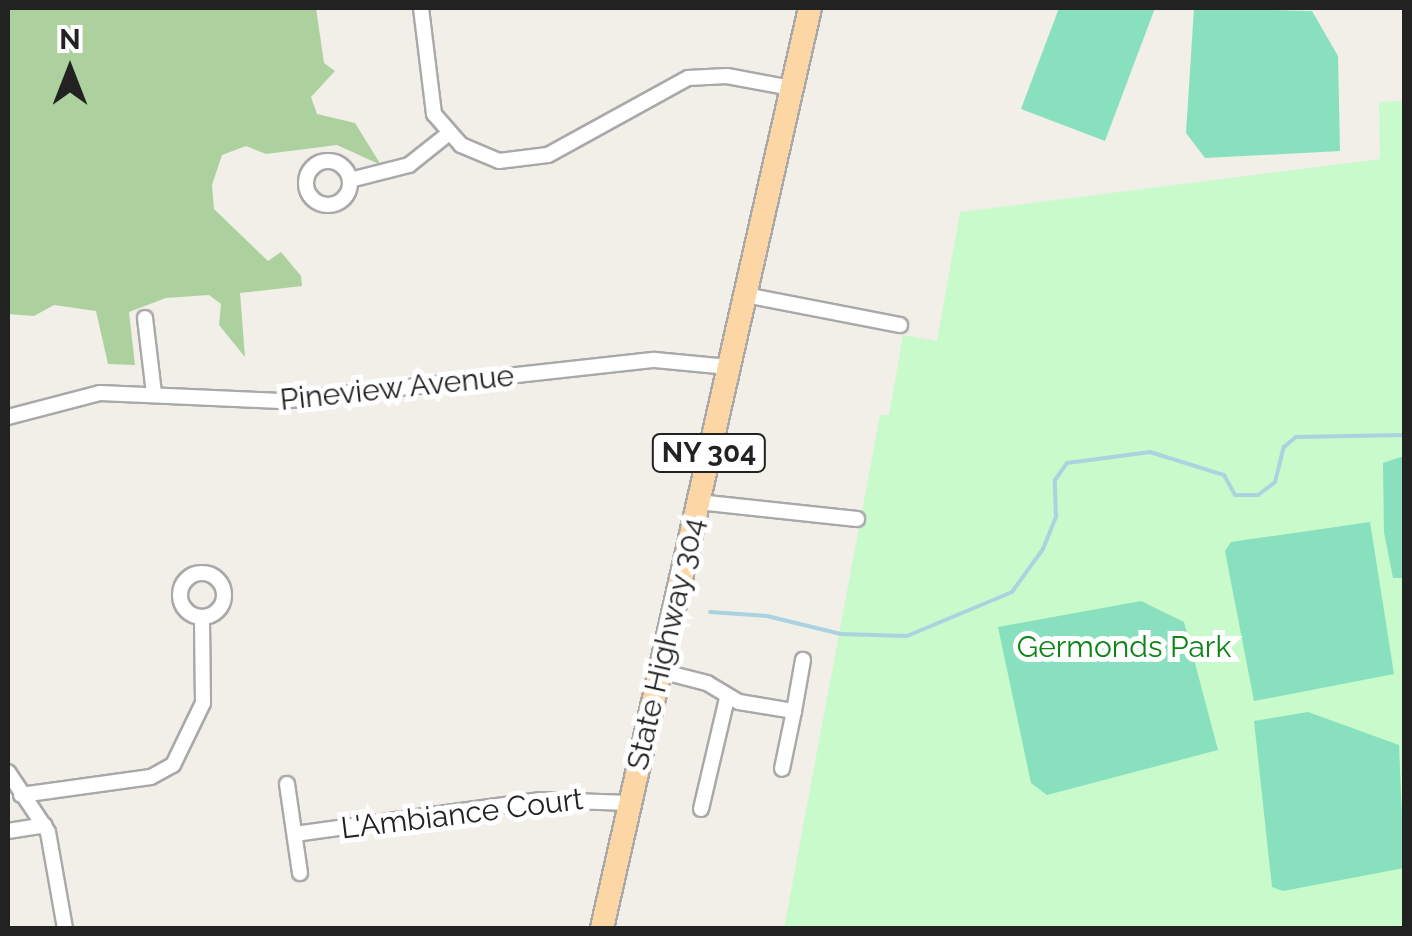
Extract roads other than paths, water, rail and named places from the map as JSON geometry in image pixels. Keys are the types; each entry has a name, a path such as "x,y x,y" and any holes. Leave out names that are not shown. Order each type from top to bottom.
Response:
{"main road":[{"name":"State Highway 304","path":"602,928 810,8"}],"street":[{"path":"421,8 428,99 448,134 488,158 528,161 688,78 727,76 792,88"},
{"path":"350,180 408,165 448,134"},
{"path":"745,295 900,325"},
{"path":"145,318 154,392"},
{"name":"Pineview Avenue","path":"8,417 88,395 154,392 294,401 655,360 729,367"},
{"path":"698,502 857,520"},
{"path":"21,795 143,778 173,765 202,702 202,617"},
{"path":"782,769 804,660"},
{"path":"660,671 707,683 727,698 794,711"},
{"path":"701,809 727,698"},
{"path":"8,772 45,826 64,928"},
{"path":"288,784 300,873"},
{"name":"L'Ambiance Court","path":"295,834 541,800 630,804"},
{"path":"8,831 45,826"}],"waterway":[{"path":"710,612 767,616 841,634 907,636 1012,592 1043,549 1056,517 1055,480 1067,463 1150,452 1224,475 1235,495 1258,495 1275,482 1284,447 1296,437 1404,435"}],"park label":[{"name":"Germonds Park","path":"1124,647"}]}
